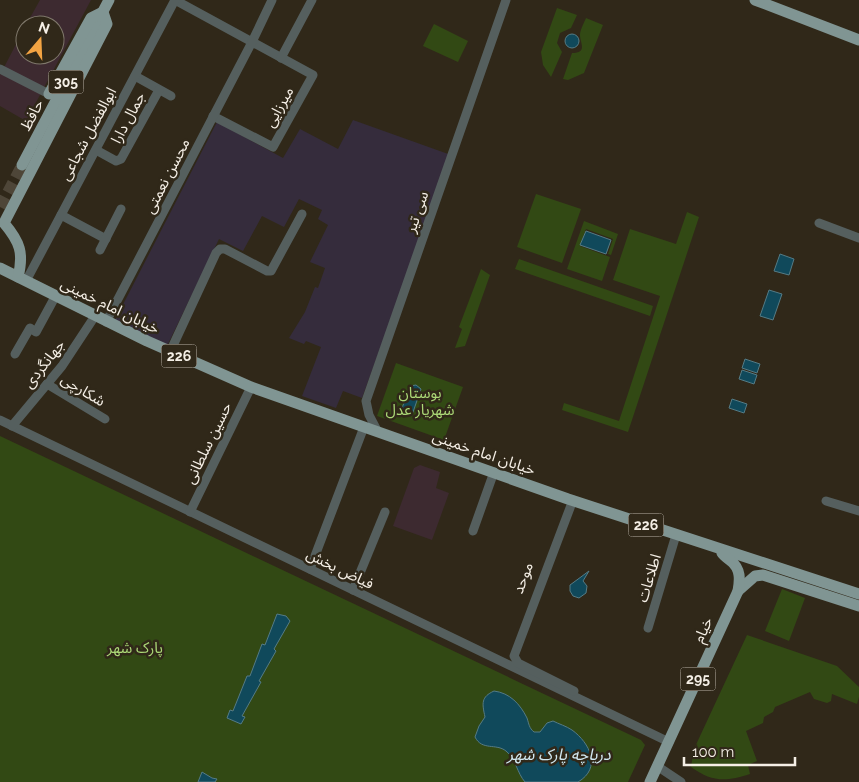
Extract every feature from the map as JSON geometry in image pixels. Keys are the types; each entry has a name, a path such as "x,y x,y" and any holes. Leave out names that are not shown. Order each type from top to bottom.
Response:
{"main road":[{"name":"حافظ","path":"22,164 110,0"},
{"path":"755,0 859,40"},
{"path":"49,94 91,18 103,12"},
{"name":"305","path":"22,279 20,248 13,234 4,224 107,24 103,12"},
{"name":"خیابان امام خمینی","path":"0,268 106,322 251,387 719,550 859,594"},
{"name":"خیام","path":"650,782 738,591 740,578 737,569 734,563 719,550"},
{"path":"738,591 755,576 763,575 859,606"}],"street":[{"path":"175,0 281,58 312,0"},
{"name":"ابوالفضل شجاعی","path":"22,279 61,216 175,0"},
{"name":"محسن نعمتی","path":"106,322 272,0"},
{"path":"495,0 505,2"},
{"name":"سی تیر","path":"378,432 369,415 366,401 505,2"},
{"name":"میرزایی","path":"213,116 273,146 313,75 281,58"},
{"path":"0,69 49,94"},
{"path":"135,76 171,96"},
{"name":"جمال دارا","path":"96,150 116,161 121,159 159,90"},
{"path":"100,250 121,209"},
{"path":"170,352 216,253 220,249 225,249 267,271 271,271 302,214"},
{"path":"61,216 106,239"},
{"path":"819,223 859,238"},
{"path":"15,354 30,328 36,332 56,297"},
{"name":"جهانگردی","path":"12,426 62,366 95,316"},
{"name":"شکارچی","path":"47,384 105,419"},
{"name":"حسین سلطانی","path":"190,512 251,387"},
{"name":"فیاض بخش","path":"0,420 499,661 670,740"},
{"path":"310,570 364,427"},
{"path":"473,531 494,472"},
{"path":"571,499 514,656 518,663 670,740"},
{"name":"موحد","path":"499,661 509,656 571,499"},
{"path":"826,501 859,511"},
{"path":"353,590 384,512"},
{"name":"اطلاعات","path":"648,628 676,535"},
{"path":"657,766 681,782"}],"shaded area":[{"path":"40,0 91,0 65,48 65,15 32,15"},
{"path":"15,46 15,65 56,65 26,121 0,106 0,75"},
{"path":"353,120 451,155 362,398 343,391 336,408 302,396 321,347 306,341 304,344 289,338 305,312 315,287 318,288 325,268 310,262 328,225 318,219 322,210 299,199 284,227 262,216 243,251 219,239 167,346 114,322 217,122 283,158 300,129 338,149"},
{"path":"420,465 440,472 436,488 449,493 432,540 393,526 414,468"}],"green space":[{"path":"557,8 577,15 571,28 560,33 557,43 562,52 551,77 543,65 541,52"},
{"path":"586,18 603,25 584,73 568,80 563,79 572,53 577,53 582,49 580,33"},
{"path":"434,24 468,41 458,62 423,46"},
{"path":"536,194 581,209 562,263 517,247"},
{"path":"687,212 699,217 628,432 562,410 564,403 619,421 660,296 613,280 630,229 676,244"},
{"path":"584,221 618,234 611,255 608,254 613,239 586,229 580,246 610,257 602,281 567,269"},
{"path":"519,259 653,306 650,316 515,269"},
{"path":"481,269 490,275 465,346 455,348 462,329 459,327"},
{"name":"بوستان شهریار عدل","path":"396,363 463,387 444,440 377,416"},
{"name":"پارک شهر","path":"0,436 641,740 645,745 628,782 0,782"},
{"path":"782,589 805,598 789,641 765,631"},
{"path":"747,635 837,666 859,687 859,697 857,704 832,694 831,701 827,703 814,699 810,692 775,707 773,712 764,717 763,723 746,731 757,761 748,765 750,774 726,779 712,778 691,767 694,749"}],"water":[{"path":"569,34 575,34 579,41 575,48 569,48 565,44 565,38"},
{"path":"586,231 611,240 606,254 580,245"},
{"path":"780,254 794,259 789,275 774,271"},
{"path":"769,290 782,294 773,320 760,316"},
{"path":"745,359 760,364 757,373 742,368"},
{"path":"742,370 757,375 754,384 739,379"},
{"path":"416,385 421,389 412,415 406,415 401,411 410,386"},
{"path":"732,399 747,404 744,413 729,408"},
{"path":"589,571 583,581 587,586 586,593 579,598 573,596 570,591 570,585"},
{"path":"277,614 286,616 290,621 274,649 276,651 242,716 245,717 241,724 227,718 230,710 233,711 247,676 250,676 262,644 265,645"},
{"name":"دریاچه پارک شهر","path":"494,691 505,694 518,704 534,732 540,732 547,723 553,721 578,735 588,748 591,756 590,770 585,776 578,782 525,782 506,751 498,747 481,744 475,737 485,717 483,708 485,698"},
{"path":"202,772 217,779 215,782 198,782"}],"tunnel":[{"path":"0,207 22,165"}]}
